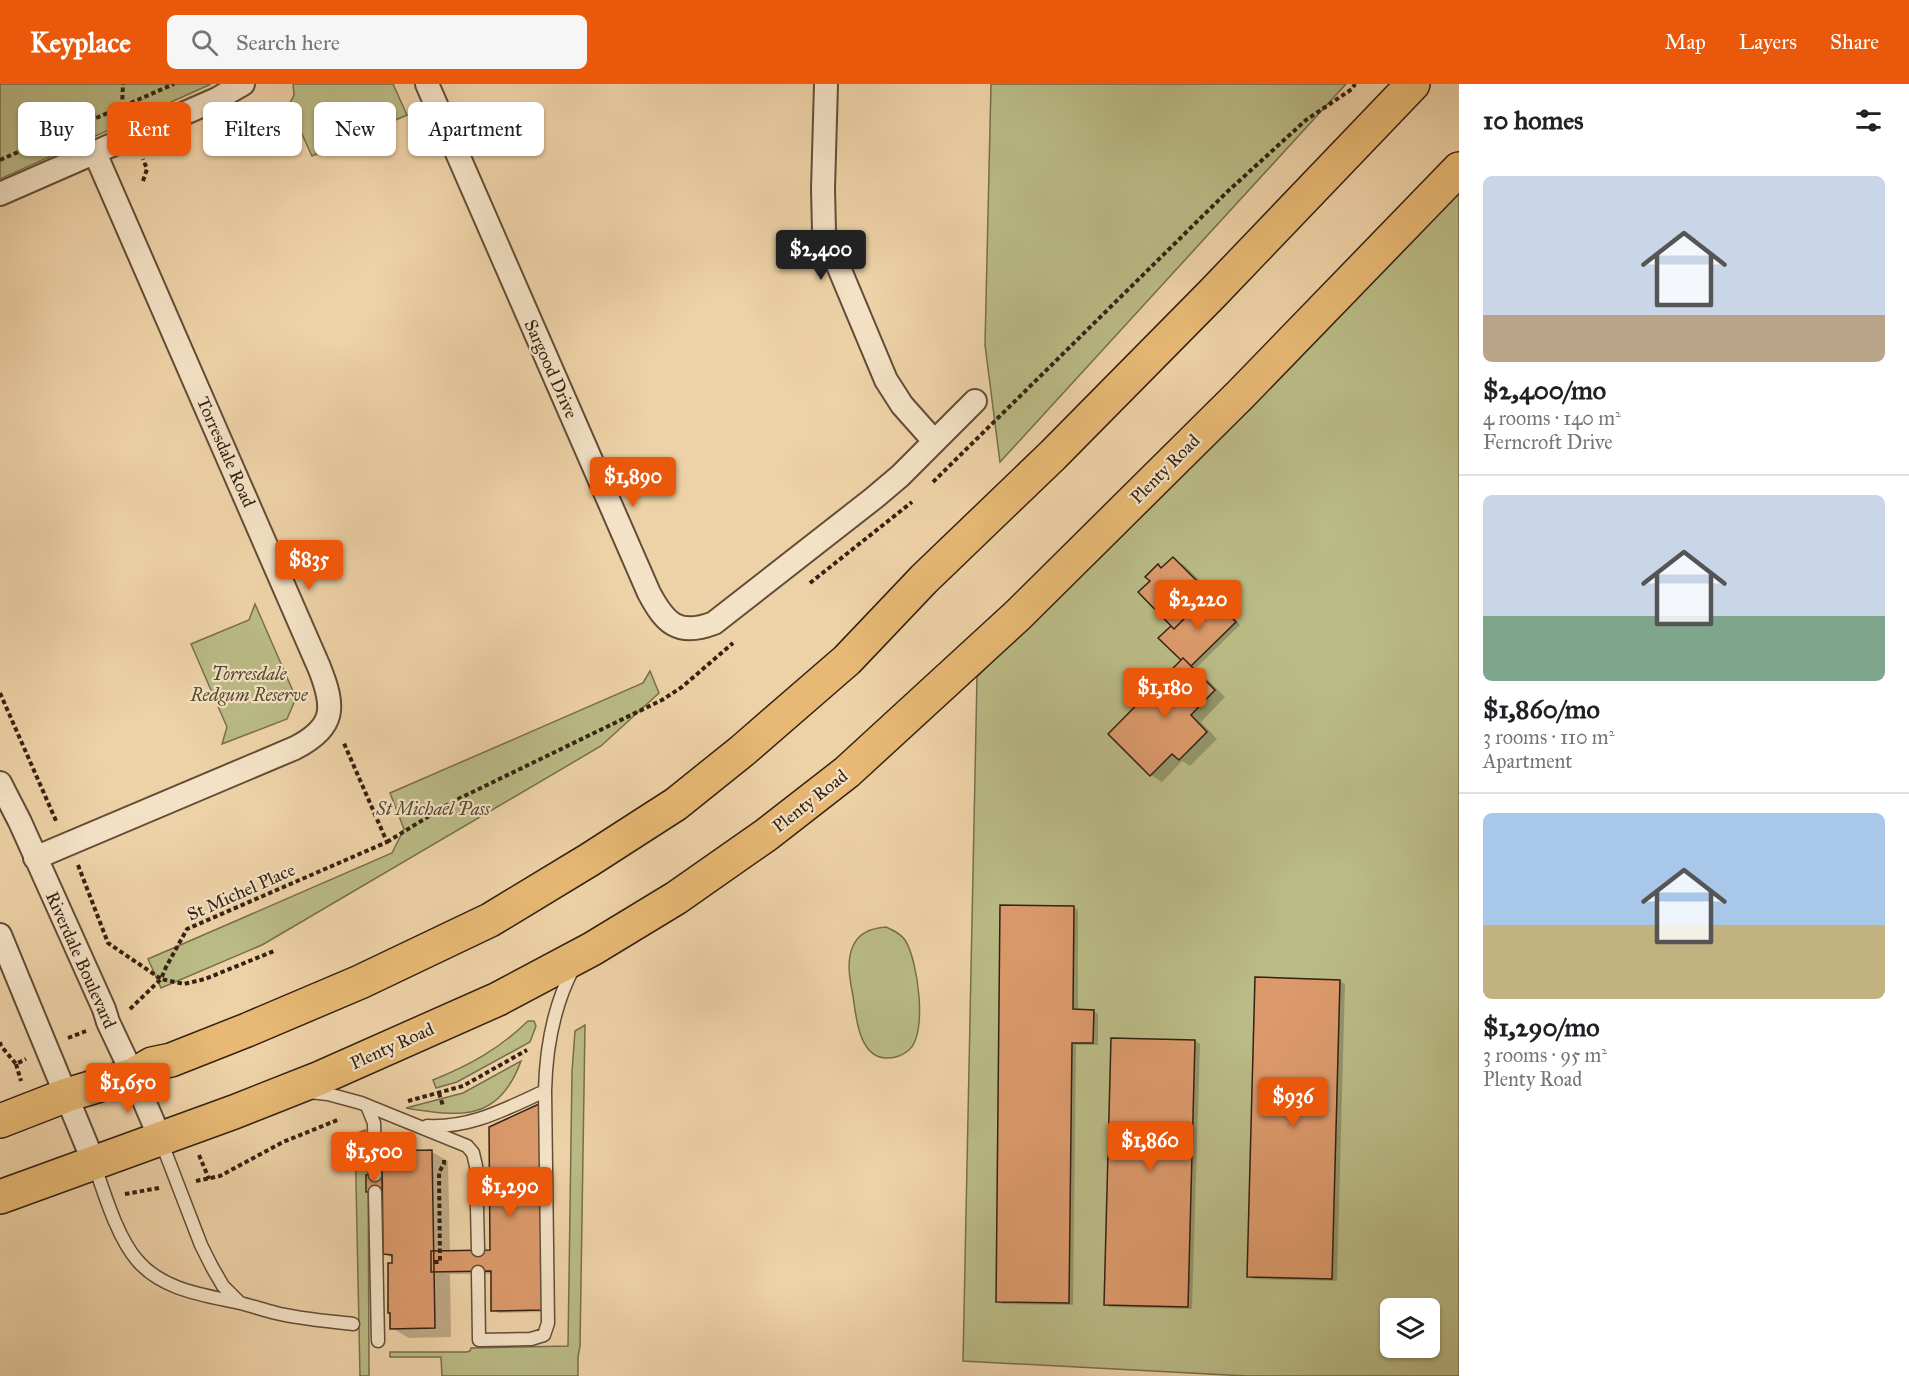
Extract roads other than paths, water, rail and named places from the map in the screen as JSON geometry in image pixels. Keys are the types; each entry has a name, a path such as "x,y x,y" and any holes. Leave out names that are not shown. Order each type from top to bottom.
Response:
{"highway":[{"path":"0,1120 67,1095 133,1075 152,1064 171,1060 360,982 490,920 676,804 848,660 924,579 1053,455 1203,303 1413,84"},
{"name":"Plenty Road","path":"0,1197 287,1091 498,999 580,955 676,898 766,835 847,772 1026,607 1241,394 1459,169"}],"street":[{"path":"95,153 217,99 243,84"},
{"name":"Sargood Drive","path":"427,84 649,593 665,620 674,625 691,628 706,627 714,623 900,476 975,401"},
{"path":"826,84 824,232 886,380 903,405 934,441"},
{"name":"Torresdale Road","path":"35,858 295,748 320,732 326,723 330,709 328,690 320,667 95,153"},
{"path":"0,194 88,156"},
{"name":"Riverdale Boulevard","path":"0,783 20,822 160,1138"},
{"path":"0,935 94,1163"}],"lane":[{"path":"478,1272 479,1340 536,1339 544,1335 548,1327 545,1091 549,1038 561,995 580,955"},
{"path":"287,1091 328,1094 413,1124 444,1131 467,1146 475,1157 478,1250"},
{"path":"444,1131 484,1118 545,1091"},
{"path":"371,1108 374,1123 375,1175"},
{"path":"160,1138 201,1245 223,1286 240,1303"},
{"path":"94,1163 126,1245 148,1271 192,1293 308,1320 353,1324"},
{"path":"375,1192 378,1341"}],"park label":[{"name":"Torresdale Redgum Reserve","path":"249,684"},
{"name":"St Michael Pass","path":"433,809"}]}
